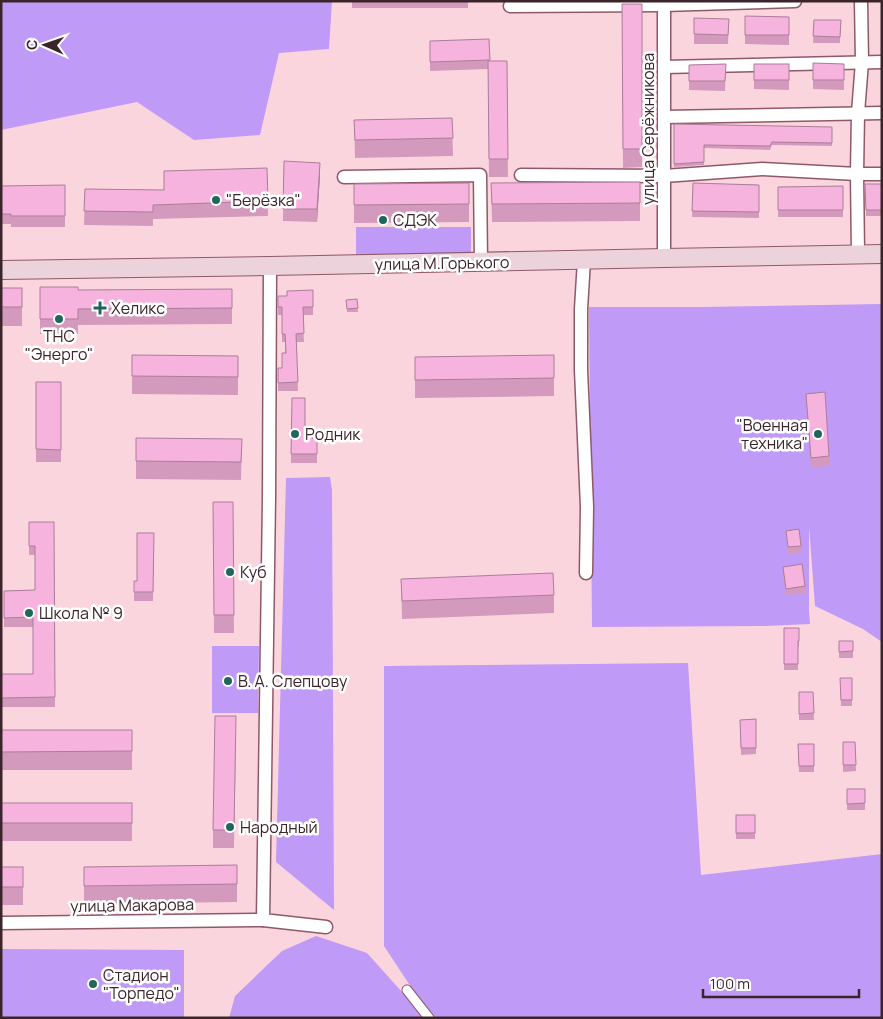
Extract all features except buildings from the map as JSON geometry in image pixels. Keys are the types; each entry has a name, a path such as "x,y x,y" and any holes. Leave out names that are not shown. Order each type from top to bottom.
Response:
{"main road":[{"name":"улица М.Горького","path":"1,270 882,254"}],"street":[{"path":"510,6 795,1"},
{"path":"858,254 857,174 858,113 862,62 861,1"},
{"name":"улица Серёжникова","path":"663,3 664,258"},
{"path":"664,67 882,62"},
{"path":"664,117 882,113"},
{"path":"521,176 664,176 762,169 882,174"},
{"path":"344,177 480,175 481,262"},
{"path":"584,260 580,309 588,507 586,573"},
{"path":"263,920 270,266"},
{"name":"улица Макарова","path":"1,923 263,920 326,927"},
{"path":"407,990 429,1018"}],"shaded area":[{"path":"1,1 332,1 329,49 279,53 260,135 194,140 137,102 1,130"},
{"path":"356,227 471,227 471,256 356,256"},
{"path":"882,304 882,642 863,629 815,606 809,526 810,624 592,627 589,307"},
{"path":"330,477 332,490 334,910 276,862 286,478"},
{"path":"212,646 259,646 258,713 212,713"},
{"path":"688,663 701,875 882,854 882,1018 436,1018 413,990 384,946 384,666"},
{"path":"316,936 367,953 423,1018 229,1018 235,996 282,951"},
{"name":"Стадион \"Торпедо\"","path":"1,949 184,950 184,1018 1,1018"}],"place":[{"name":"\"Берёзка\"","path":"216,200"},
{"name":"СДЭК","path":"383,220"},
{"name":"Хеликс","path":"100,308"},
{"name":"ТНС \"Энерго\"","path":"59,319"},
{"name":"Родник","path":"295,434"},
{"name":"\"Военная техника\"","path":"818,434"},
{"name":"Куб","path":"230,572"},
{"name":"Школа № 9","path":"29,613"},
{"name":"В. А. Слепцову","path":"228,681"},
{"name":"Народный","path":"230,827"},
{"name":"Стадион \"Торпедо\"","path":"93,984"}]}
